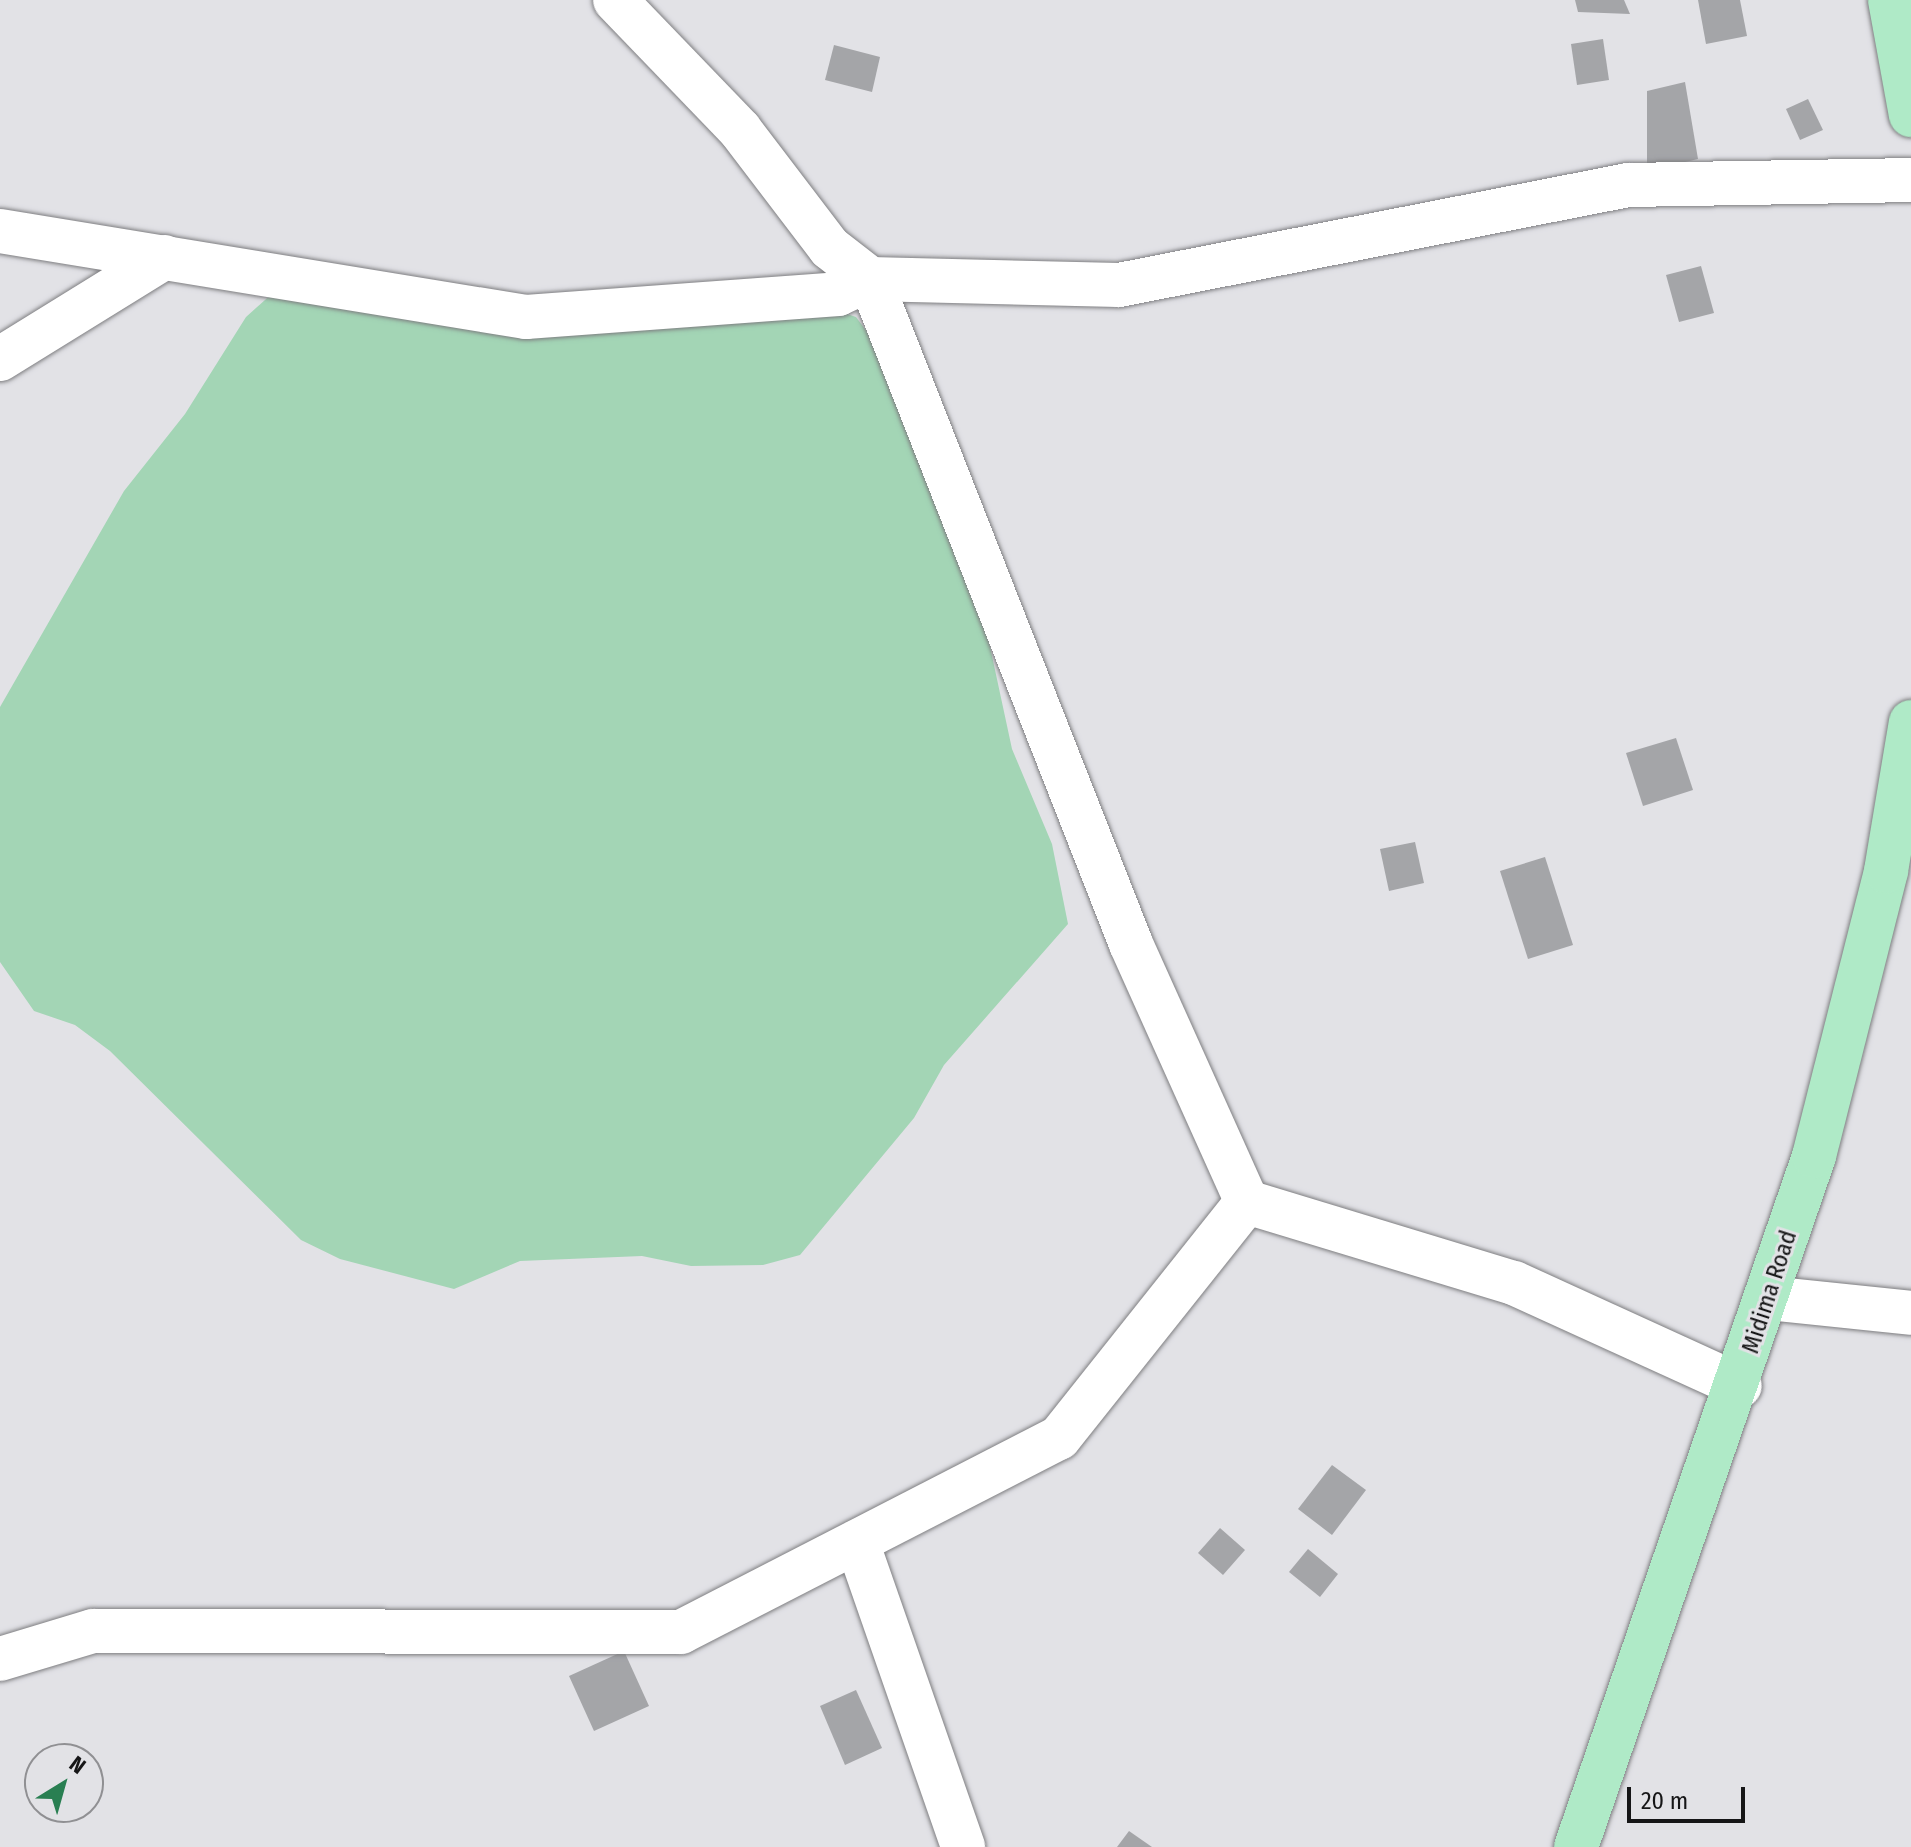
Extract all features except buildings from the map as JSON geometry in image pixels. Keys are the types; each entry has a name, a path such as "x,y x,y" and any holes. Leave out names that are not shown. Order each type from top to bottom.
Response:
{"main road":[{"path":"1890,0 1911,115"},
{"name":"Midima Road","path":"1576,1847 1740,1386 1814,1156 1875,916 1911,722"}],"street":[{"path":"615,0 740,130 830,248 870,279 1131,944 1247,1202 1514,1283 1740,1386"},
{"path":"0,231 526,317 838,294 870,279 1119,285 1628,185 1911,180"},
{"path":"0,359 165,257"},
{"path":"0,1659 93,1631 681,1632 1059,1438 1247,1202"},
{"path":"1767,1298 1911,1313"},
{"path":"857,1542 963,1847"}],"green space":[{"path":"274,292 823,306 856,317 871,337 986,628 1012,749 1052,844 1068,924 944,1065 914,1118 800,1255 763,1265 691,1266 642,1256 520,1261 454,1289 340,1259 301,1240 110,1051 75,1025 34,1011 0,962 0,707 124,491 185,414 246,317"}]}
